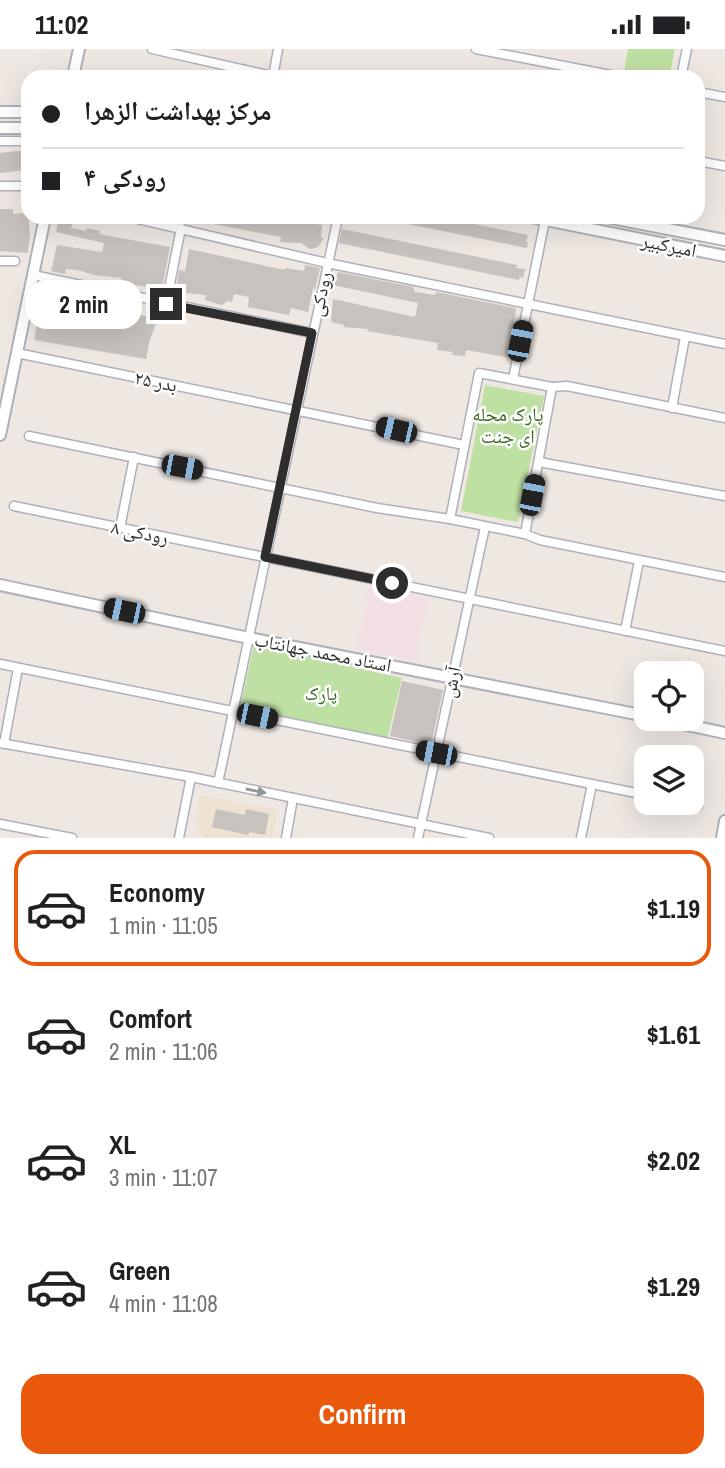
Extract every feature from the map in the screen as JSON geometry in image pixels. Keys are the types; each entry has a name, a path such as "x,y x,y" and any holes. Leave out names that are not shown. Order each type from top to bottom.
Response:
{"street":[{"path":"74,70 79,49"},
{"path":"152,49 244,70"},
{"path":"275,70 278,49"},
{"path":"476,49 585,70"},
{"path":"682,70 687,49"},
{"path":"705,93 725,97"},
{"path":"0,112 21,112"},
{"path":"0,128 21,128"},
{"path":"0,141 21,141"},
{"path":"705,162 725,166"},
{"path":"0,186 21,186"},
{"path":"0,435 44,224"},
{"path":"162,224 327,263 725,344"},
{"name":"رودکی","path":"218,783 336,224"},
{"path":"513,379 544,224"},
{"name":"امیرکبیر","path":"565,224 725,256"},
{"name":"امیرکبیر","path":"663,224 725,240"},
{"path":"166,304 181,228"},
{"path":"0,261 15,261"},
{"path":"33,275 312,333"},
{"path":"672,408 685,337"},
{"name":"بدر ۲۵","path":"17,353 464,445"},
{"path":"450,519 479,373 552,387 567,386 725,418"},
{"path":"525,534 552,387"},
{"path":"29,436 377,507 525,534 540,540 725,577"},
{"path":"120,528 134,457"},
{"path":"539,462 725,496"},
{"name":"رودکی ۸","path":"14,506 725,651"},
{"name":"آرش","path":"418,838 485,527"},
{"path":"625,631 639,561"},
{"name":"استاد محمد جهانتاب","path":"0,585 249,638 634,714"},
{"path":"0,664 634,793"},
{"path":"18,668 2,744 191,777 489,838"},
{"path":"704,729 725,733"},
{"path":"179,838 191,777"},
{"path":"581,838 592,784"},
{"path":"286,838 293,798"},
{"path":"722,838 725,821"},
{"path":"0,824 72,838"}],"shaded area":[{"path":"369,587 427,598 416,660 357,649"},
{"path":"200,795 273,809 277,813 272,838 204,838 195,822"}],"green space":[{"path":"628,49 675,49 670,70 624,70"},
{"name":"پارک محله ای جنت","path":"485,385 544,396 518,522 461,511"},
{"name":"پارک","path":"254,645 402,678 387,740 240,707"}],"building":[{"path":"21,151 21,171 0,173 0,153"},
{"path":"0,209 13,209 13,214 21,213 21,224 29,224 28,253 0,251"},
{"path":"58,224 72,224 71,228 86,231 87,228 100,231 99,234 170,247 162,289 134,285 121,281 122,278 78,270 66,269 65,274 51,271 57,245 102,252 104,243 56,232"},
{"path":"213,224 315,224 322,225 321,238 324,238 318,247 310,249 301,243 280,242 281,237"},
{"path":"409,224 474,224 528,235 527,248"},
{"path":"342,229 517,265 516,268 525,269 523,278 520,277 519,280 339,243"},
{"path":"189,249 284,270 304,271 305,265 320,268 308,312 291,308 289,315 248,307 249,297 234,294 232,302 227,301 222,305 205,300 206,295 176,292 179,270 185,271"},
{"path":"338,272 413,287 415,292 435,295 436,292 515,308 510,337 515,338 511,358 466,350 465,356 452,355 453,352 437,350 438,343 367,331 368,329 343,327 344,325 331,322 333,299 415,317 418,303 333,285"},
{"path":"88,296 98,298 98,310 153,317 152,323 156,324 146,359 34,340 42,297 86,306"},
{"path":"402,681 443,690 431,745 390,736"},
{"path":"216,809 245,815 246,809 269,814 265,835 249,832 248,835 212,827"}],"route":[{"path":"166,304 312,333 265,557 392,583"}]}
